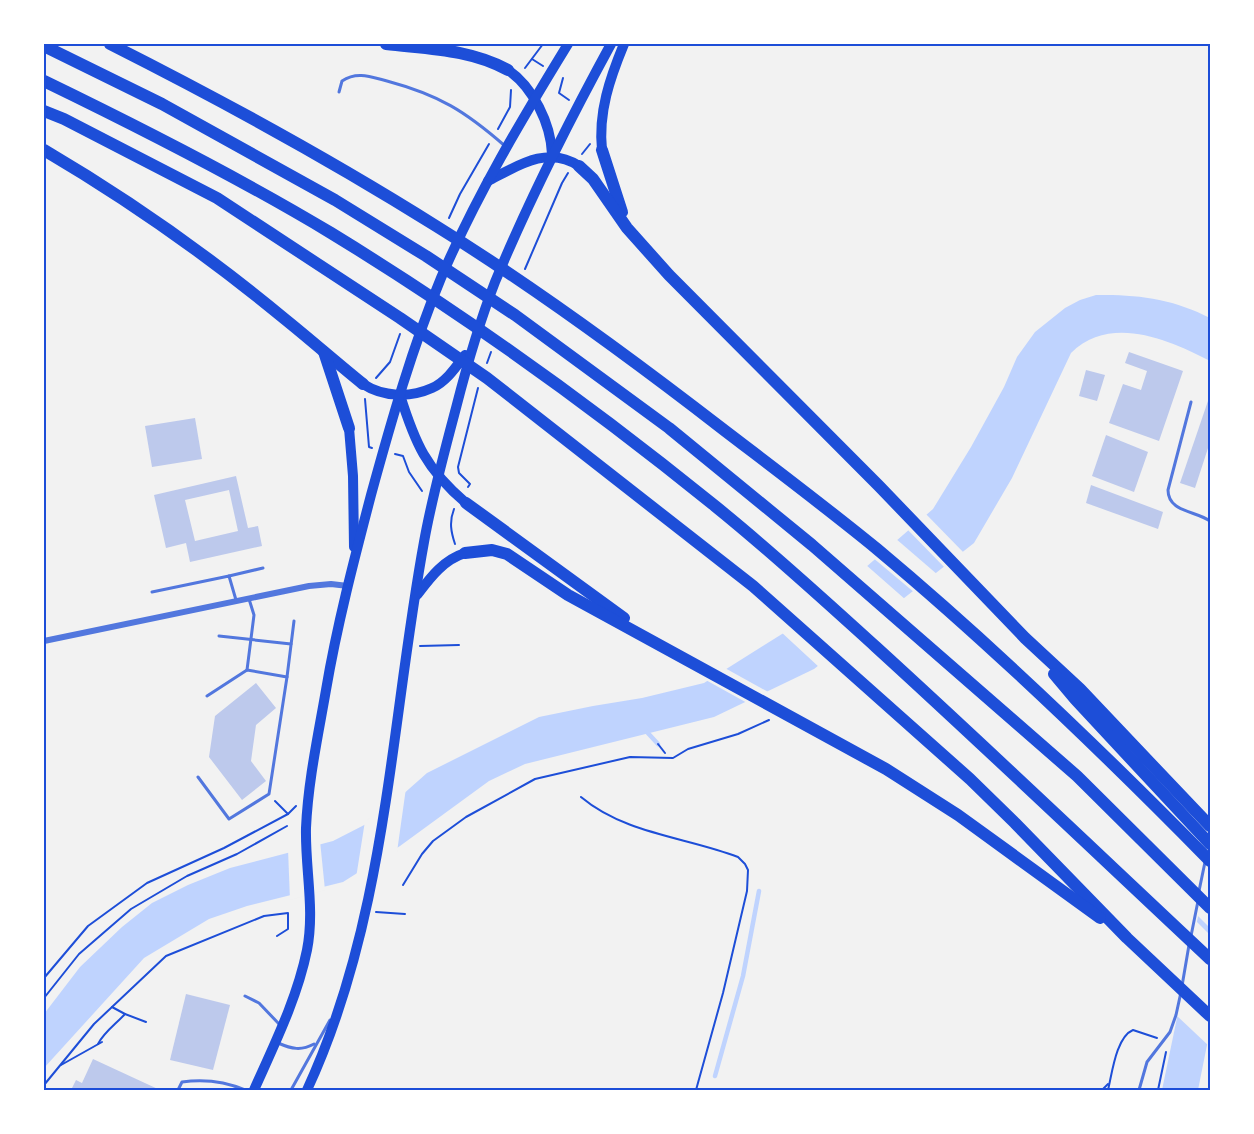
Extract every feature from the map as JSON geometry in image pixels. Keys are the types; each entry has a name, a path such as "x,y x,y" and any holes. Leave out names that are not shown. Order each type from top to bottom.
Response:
{"highway":[{"path":"110,44 232,106 438,227 528,286 651,374 844,522 967,628 1049,705 1207,835"},
{"path":"386,44 460,51 489,60 513,74 534,100 547,126 552,141 552,157"},
{"path":"254,1090 298,983 307,949 311,921 306,842 310,793 326,688 354,559 383,451 441,279 470,214 568,44"},
{"path":"307,1090 318,1067 354,963 367,911 383,827 415,598 437,476 472,345 495,282 552,157 611,44"},
{"path":"624,44 607,89 602,113 602,150 627,228"},
{"path":"44,46 247,149 426,256 515,315 669,428 812,545 1077,776 1210,908"},
{"path":"44,81 228,174 329,232 502,344 575,396 647,451 784,564 1210,959"},
{"path":"44,111 64,119 217,198 487,378 753,586 1008,815 1127,938 1210,1016"},
{"path":"44,150 155,220 286,319 367,386 387,395 400,395 432,388 455,368 472,345"},
{"path":"488,181 523,162 552,157 577,165 593,179 627,228 669,275 879,486 1025,638 1080,689 1207,835 1210,861"},
{"path":"324,352 349,428 353,476 354,559"},
{"path":"400,395 420,450 437,476 463,500 674,654 886,769 958,815 1127,938"},
{"path":"415,598 429,578 445,564 462,554 492,550 507,554 568,595 656,642"}],"street":[{"path":"44,641 309,586 331,584 348,586"}],"lane":[{"path":"339,92 342,81 350,76 363,75 415,88 447,102 507,147"},
{"path":"1191,402 1168,497 1179,508 1210,521"},
{"path":"152,592 263,568"},
{"path":"229,576 237,601"},
{"path":"247,670 254,615 249,599"},
{"path":"198,777 229,819 269,794 294,621"},
{"path":"219,636 291,644"},
{"path":"207,696 247,670 287,677"},
{"path":"1139,1090 1147,1062 1165,1040 1176,1015 1207,835"},
{"path":"245,996 259,1003 281,1027"},
{"path":"291,1090 300,1078 316,1043 339,1006"},
{"path":"275,1042 289,1048 303,1050 316,1043"},
{"path":"178,1090 182,1082 201,1079 231,1084 245,1090"}],"path":[{"path":"511,89 513,74 543,44"},
{"path":"577,165 590,145 591,137"},
{"path":"367,386 365,400 369,447 403,456 415,482 432,503 450,518"},
{"path":"462,554 451,530 450,518 463,500 470,484"},
{"path":"408,646 459,645"},
{"path":"403,885 433,841 466,817 535,779 630,757 673,758 688,749 738,734 778,715"},
{"path":"658,744 665,753"},
{"path":"44,978 88,926 147,883 224,848 288,814 310,793"},
{"path":"269,794 288,814"},
{"path":"581,797 611,817 738,857 748,870 747,891 723,993 696,1090"},
{"path":"44,998 79,954 130,909 187,876 237,854 287,826"},
{"path":"367,911 405,914"},
{"path":"44,1085 94,1024 166,956 264,916 288,913 288,930 277,936"},
{"path":"112,1007 146,1022"},
{"path":"98,1044 103,1035 113,1028 125,1014"},
{"path":"1108,1090 1117,1053 1126,1034 1133,1030 1165,1040 1167,1046 1158,1090"},
{"path":"59,1066 102,1042"},
{"path":"1102,1090 1110,1082"}],"water":[{"path":"1096,295 1155,299 1183,306 1210,318 1210,361 1177,345 1140,334 1104,335 1087,341 1071,353 1012,478 974,543 814,669 714,717 525,764 489,781 400,846 343,882 247,906 209,919 144,958 44,1068 44,1014 80,967 122,927 152,903 230,868 333,841 374,820 427,773 539,717 642,698 704,683 806,619 933,509 971,447 1004,387 1017,357 1035,332 1065,308"},
{"path":"1210,859 1210,1030 1198,1090 1162,1090"}],"pier":[{"path":"924,512 965,554 946,569 906,528"},
{"path":"895,538 938,575 915,593 872,557"},
{"path":"865,564 906,600 820,668 780,631 804,617"},
{"path":"723,667 770,693 749,704 704,679"},
{"path":"406,788 397,852 356,878 365,821"},
{"path":"320,841 325,890 290,900 288,849"},
{"path":"1210,856 1210,928 1196,914"},
{"path":"1195,920 1210,935 1210,1047 1176,1015"}],"building":[{"path":"1129,352 1183,371 1159,441 1109,423 1123,384 1141,390 1147,371 1125,363"},
{"path":"1086,370 1105,375 1097,401 1079,396"},
{"path":"1210,395 1210,442 1195,488 1180,483"},
{"path":"195,418 202,459 152,467 145,426"},
{"path":"1106,435 1148,452 1134,492 1092,476"},
{"path":"236,476 248,528 258,526 262,546 190,562 186,543 166,548 154,495","holes":["229,490 238,531 195,541 185,500"]},
{"path":"1091,485 1163,512 1158,529 1086,503"},
{"path":"256,683 276,708 256,725 251,761 266,781 242,800 209,757 215,716"},
{"path":"186,994 230,1005 213,1070 170,1060"},
{"path":"93,1059 160,1090 71,1090 76,1080 82,1083"}],"waterway":[{"path":"646,731 658,744"},
{"path":"715,1076 743,976 759,891"}]}
